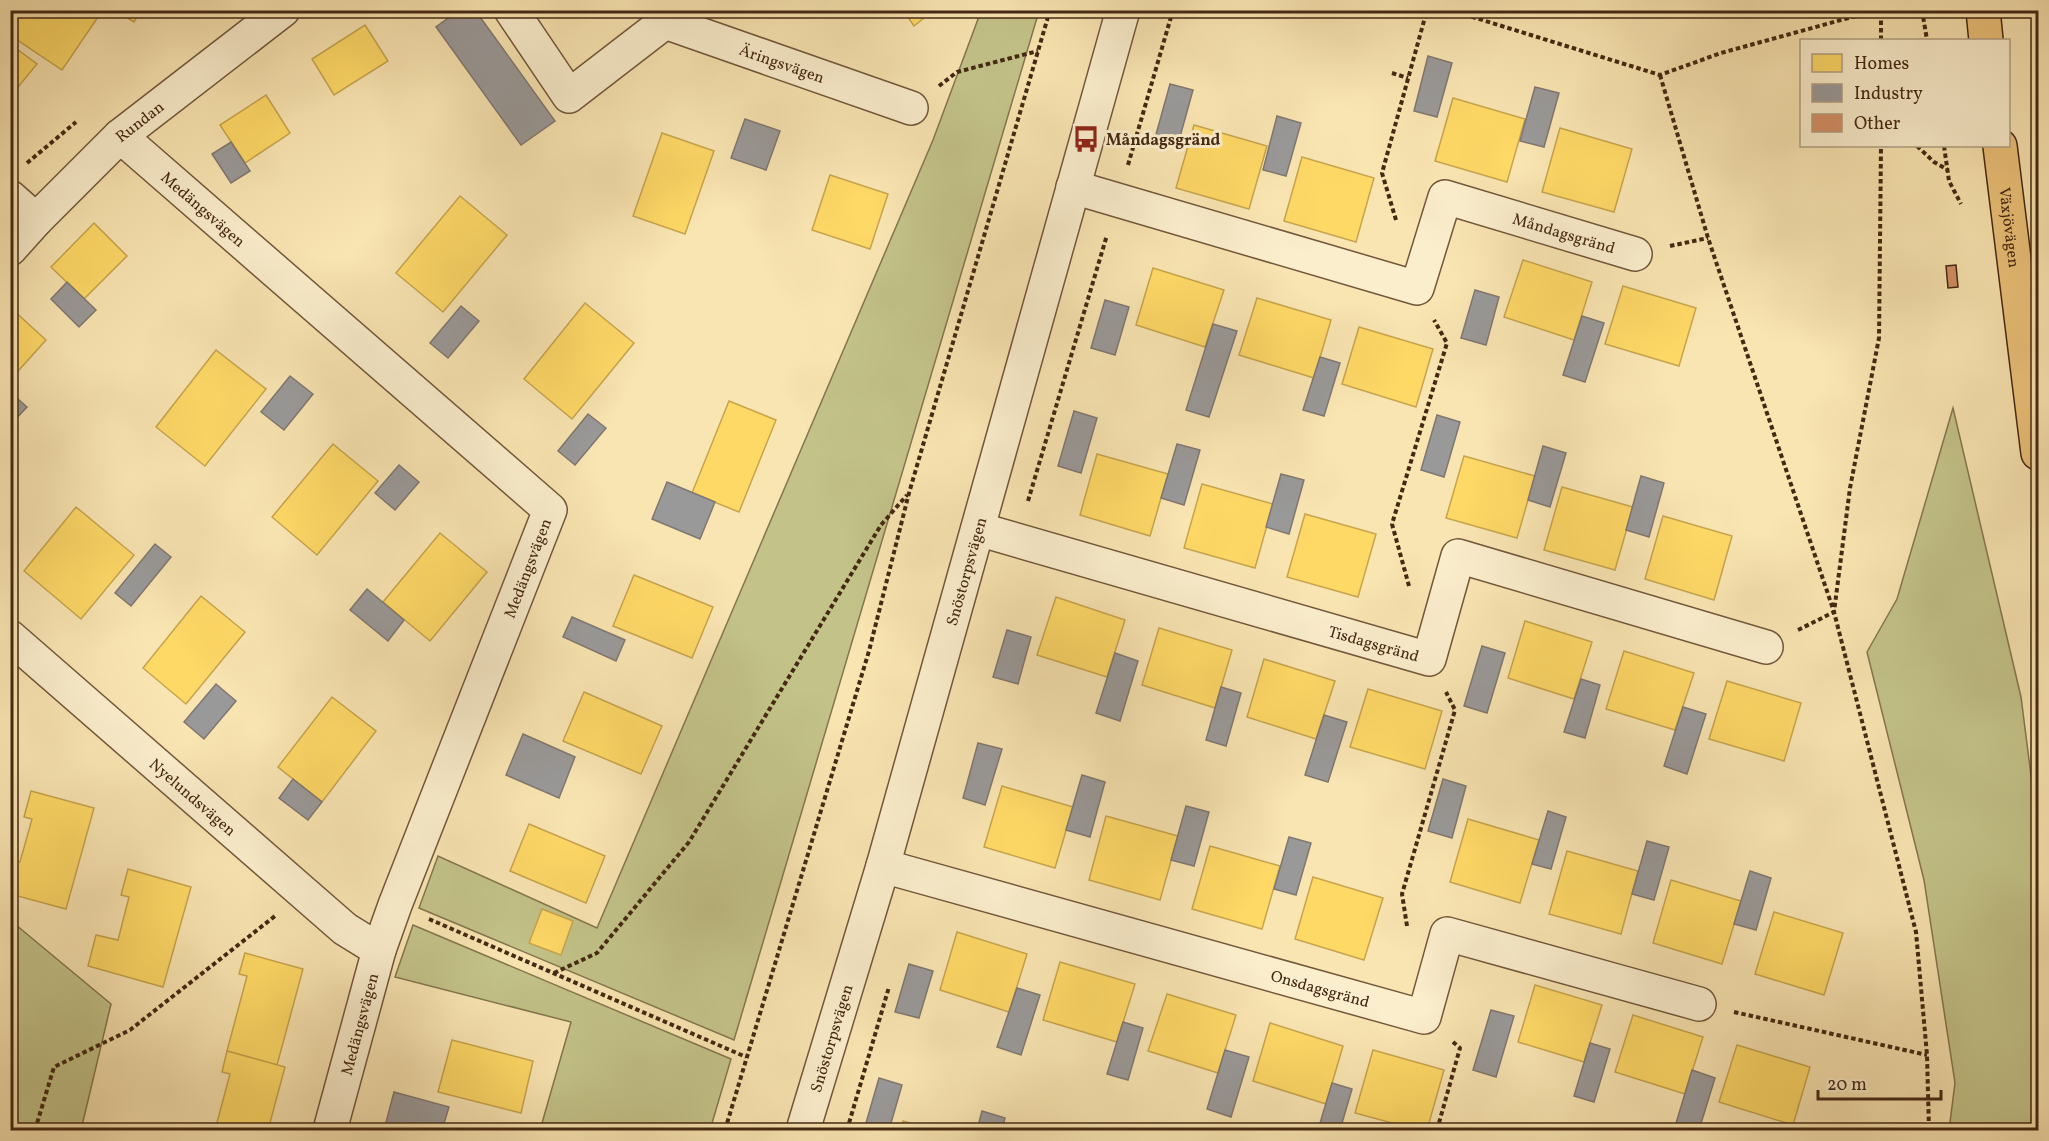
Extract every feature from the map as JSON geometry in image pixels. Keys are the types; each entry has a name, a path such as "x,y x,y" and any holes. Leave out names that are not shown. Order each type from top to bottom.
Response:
{"highway":[{"path":"1983,10 1986,39"},
{"name":"Växjövägen","path":"2000,147 2038,453"}],"street":[{"name":"Rundan","path":"10,249 120,136 283,10"},
{"path":"512,10 569,96 662,16"},
{"name":"Snöstorpsvägen","path":"803,1131 883,866 1123,10"},
{"name":"Äringsvägen","path":"662,16 911,108"},
{"name":"Medängsvägen","path":"120,136 550,510 395,904 379,950 330,1131"},
{"name":"Måndagsgränd","path":"1073,187 1417,288 1444,197 1635,254"},
{"path":"10,197 36,220"},
{"name":"Tisdagsgränd","path":"978,529 1429,659 1458,556 1766,647"},
{"name":"Nyelundsvägen","path":"10,637 345,929 379,950"},
{"name":"Onsdagsgränd","path":"883,866 1424,1017 1447,934 1699,1004"}],"path":[{"path":"725,1131 869,651 909,493 1050,10"},
{"path":"1450,10 1659,75 1721,53 1863,14 1867,10"},
{"path":"1881,10 1881,39"},
{"path":"1923,10 1927,39"},
{"path":"911,108 957,72 1038,51"},
{"path":"1392,73 1408,78"},
{"path":"1659,75 1708,238 1834,612 1916,932 1927,1055 1929,1131"},
{"path":"1834,612 1850,488 1879,338 1881,147"},
{"path":"1918,147 1948,171"},
{"path":"1944,147 1949,181 1961,204"},
{"path":"554,974 597,953 688,842 881,525 909,493"},
{"path":"35,1131 54,1067 130,1030 304,893"},
{"path":"395,904 746,1057"},
{"path":"1699,1004 1927,1055"}],"green space":[{"path":"981,11 1039,11 734,1040 419,908 438,856 597,928 933,140"},
{"path":"1953,408 2021,697 2038,840 2038,1095 2029,1130 1949,1130 1955,1083 1924,880 1867,652 1897,599"},
{"path":"10,920 111,1004 81,1130 11,1130"},
{"path":"413,925 731,1059 710,1130 540,1130 571,1022 395,977"}],"building: Homes":[{"path":"24,10 96,10 100,14 62,70 10,35 10,30"},
{"path":"114,10 141,10 134,22"},
{"path":"903,10 934,10 914,26"},
{"path":"365,25 388,61 334,95 312,59"},
{"path":"10,44 37,64 10,97"},
{"path":"266,95 290,133 245,163 220,125"},
{"path":"1453,98 1525,119 1507,182 1435,161"},
{"path":"1194,125 1267,146 1249,209 1176,188"},
{"path":"1560,128 1632,149 1614,212 1542,192"},
{"path":"662,133 714,151 685,234 633,216"},
{"path":"1302,157 1374,178 1356,242 1284,221"},
{"path":"830,175 888,194 870,249 812,230"},
{"path":"460,196 507,235 443,312 396,273"},
{"path":"94,223 127,256 84,299 51,267"},
{"path":"1523,260 1592,282 1574,340 1504,317"},
{"path":"1153,268 1224,290 1205,347 1136,325"},
{"path":"1623,286 1696,308 1679,366 1605,344"},
{"path":"1257,298 1331,320 1314,378 1239,355"},
{"path":"585,303 634,343 572,419 524,379"},
{"path":"12,309 46,340 10,380 10,311"},
{"path":"1359,327 1433,349 1416,407 1342,384"},
{"path":"216,350 266,389 205,466 156,427"},
{"path":"729,401 776,420 739,512 692,493"},
{"path":"333,444 378,481 317,555 272,517"},
{"path":"1097,454 1168,474 1150,536 1080,515"},
{"path":"1464,456 1535,476 1517,538 1446,518"},
{"path":"1202,484 1273,504 1255,568 1184,548"},
{"path":"1562,487 1633,507 1615,570 1544,550"},
{"path":"76,507 134,555 81,619 24,571"},
{"path":"1305,514 1376,534 1358,597 1287,577"},
{"path":"1663,516 1732,536 1714,600 1645,579"},
{"path":"440,533 487,572 430,641 383,602"},
{"path":"634,575 713,607 692,658 613,626"},
{"path":"201,596 245,632 186,704 143,668"},
{"path":"1056,597 1125,620 1107,677 1037,655"},
{"path":"1525,621 1592,642 1574,699 1508,678"},
{"path":"1159,628 1232,650 1215,708 1142,685"},
{"path":"1624,651 1694,673 1675,730 1606,709"},
{"path":"1264,659 1335,681 1316,739 1247,717"},
{"path":"1727,681 1801,703 1784,761 1709,739"},
{"path":"1368,689 1442,711 1425,769 1350,747"},
{"path":"584,692 662,726 641,774 563,741"},
{"path":"332,697 376,731 322,802 278,767"},
{"path":"1002,786 1073,807 1055,868 984,847"},
{"path":"31,791 94,808 66,909 10,894 10,860 20,862 32,819 24,817"},
{"path":"1106,816 1178,836 1160,900 1089,880"},
{"path":"1468,819 1539,840 1520,903 1450,882"},
{"path":"529,824 605,856 586,903 510,871"},
{"path":"1210,846 1280,866 1262,929 1192,909"},
{"path":"1567,851 1638,871 1621,934 1549,914"},
{"path":"128,869 191,887 163,987 88,966 96,935 118,940 129,897 121,895"},
{"path":"1313,877 1383,898 1364,960 1295,939"},
{"path":"1671,880 1741,901 1722,964 1653,943"},
{"path":"542,909 573,921 561,955 529,943"},
{"path":"1774,912 1843,933 1824,995 1755,974"},
{"path":"957,932 1027,954 1009,1012 940,990"},
{"path":"245,953 303,969 277,1065 227,1051 247,976 239,974"},
{"path":"1060,962 1135,984 1117,1042 1043,1020"},
{"path":"1535,985 1602,1005 1584,1062 1518,1042"},
{"path":"1167,994 1236,1015 1218,1073 1148,1051"},
{"path":"1633,1015 1703,1037 1685,1094 1615,1072"},
{"path":"1270,1023 1343,1046 1326,1104 1253,1081"},
{"path":"452,1040 533,1061 521,1113 438,1092"},
{"path":"1737,1045 1810,1067 1793,1125 1719,1102"},
{"path":"1373,1050 1444,1070 1427,1130 1418,1130 1355,1113"},
{"path":"227,1051 285,1067 268,1130 215,1130 230,1074 222,1072"},
{"path":"903,1121 934,1130 901,1130"}],"building: Industry":[{"path":"459,10 475,10 555,121 521,145 436,27"},
{"path":"1428,56 1452,63 1437,117 1414,111"},
{"path":"1170,84 1193,90 1178,144 1155,138"},
{"path":"1535,87 1559,93 1544,147 1520,141"},
{"path":"1277,116 1301,123 1286,176 1263,170"},
{"path":"745,119 780,131 766,170 731,158"},
{"path":"231,142 250,171 231,183 212,154"},
{"path":"67,282 96,310 79,327 51,299"},
{"path":"1475,290 1499,297 1486,345 1461,338"},
{"path":"1105,300 1129,307 1115,355 1091,348"},
{"path":"461,306 479,321 448,358 430,343"},
{"path":"1582,316 1604,323 1585,382 1563,375"},
{"path":"1213,324 1237,331 1209,417 1186,410"},
{"path":"1320,357 1340,363 1324,416 1303,410"},
{"path":"290,376 313,394 284,430 261,412"},
{"path":"10,392 27,407 13,422 10,420"},
{"path":"1074,411 1097,418 1081,473 1058,466"},
{"path":"588,414 606,428 575,465 558,451"},
{"path":"1437,415 1460,422 1444,477 1421,470"},
{"path":"1177,444 1200,450 1184,505 1161,498"},
{"path":"1543,446 1566,453 1550,507 1528,500"},
{"path":"399,465 419,482 395,510 375,493"},
{"path":"1281,474 1304,480 1289,534 1266,527"},
{"path":"1641,476 1664,483 1649,537 1626,530"},
{"path":"667,482 715,502 700,539 652,519"},
{"path":"155,544 171,557 131,606 115,593"},
{"path":"367,589 404,620 388,641 350,610"},
{"path":"572,617 625,640 616,661 563,637"},
{"path":"1007,630 1031,637 1018,684 993,677"},
{"path":"1482,646 1505,653 1487,713 1464,706"},
{"path":"1115,653 1138,661 1120,721 1096,713"},
{"path":"1581,679 1600,685 1585,738 1564,732"},
{"path":"216,684 236,701 204,739 184,722"},
{"path":"1221,687 1241,693 1226,746 1206,740"},
{"path":"1683,707 1706,714 1687,774 1664,766"},
{"path":"1324,715 1347,722 1328,782 1305,775"},
{"path":"523,734 575,757 559,798 506,775"},
{"path":"978,743 1002,749 985,805 963,798"},
{"path":"1082,775 1105,782 1090,837 1066,830"},
{"path":"293,779 322,802 308,820 279,798"},
{"path":"1443,779 1466,786 1452,838 1428,831"},
{"path":"1186,806 1209,812 1194,866 1171,860"},
{"path":"1548,811 1566,817 1551,869 1532,864"},
{"path":"1289,837 1311,843 1296,895 1274,889"},
{"path":"1647,841 1669,847 1654,900 1632,894"},
{"path":"1750,871 1771,878 1756,930 1734,924"},
{"path":"909,964 933,971 919,1018 895,1012"},
{"path":"1017,988 1040,995 1021,1055 997,1047"},
{"path":"1491,1010 1514,1016 1496,1077 1473,1070"},
{"path":"1123,1022 1143,1028 1128,1080 1107,1074"},
{"path":"1590,1043 1610,1049 1594,1102 1574,1096"},
{"path":"1225,1050 1249,1057 1231,1117 1207,1109"},
{"path":"1692,1070 1715,1078 1699,1130 1674,1130"},
{"path":"879,1078 902,1085 889,1130 864,1130"},
{"path":"1332,1083 1352,1089 1340,1130 1318,1130"},
{"path":"394,1092 449,1107 442,1130 384,1130"},
{"path":"982,1111 1005,1118 1002,1130 977,1130"}],"building: Other":[{"path":"1956,265 1958,287 1948,288 1946,266"}],"place":[{"name":"Måndagsgränd","path":"1086,139"}]}
